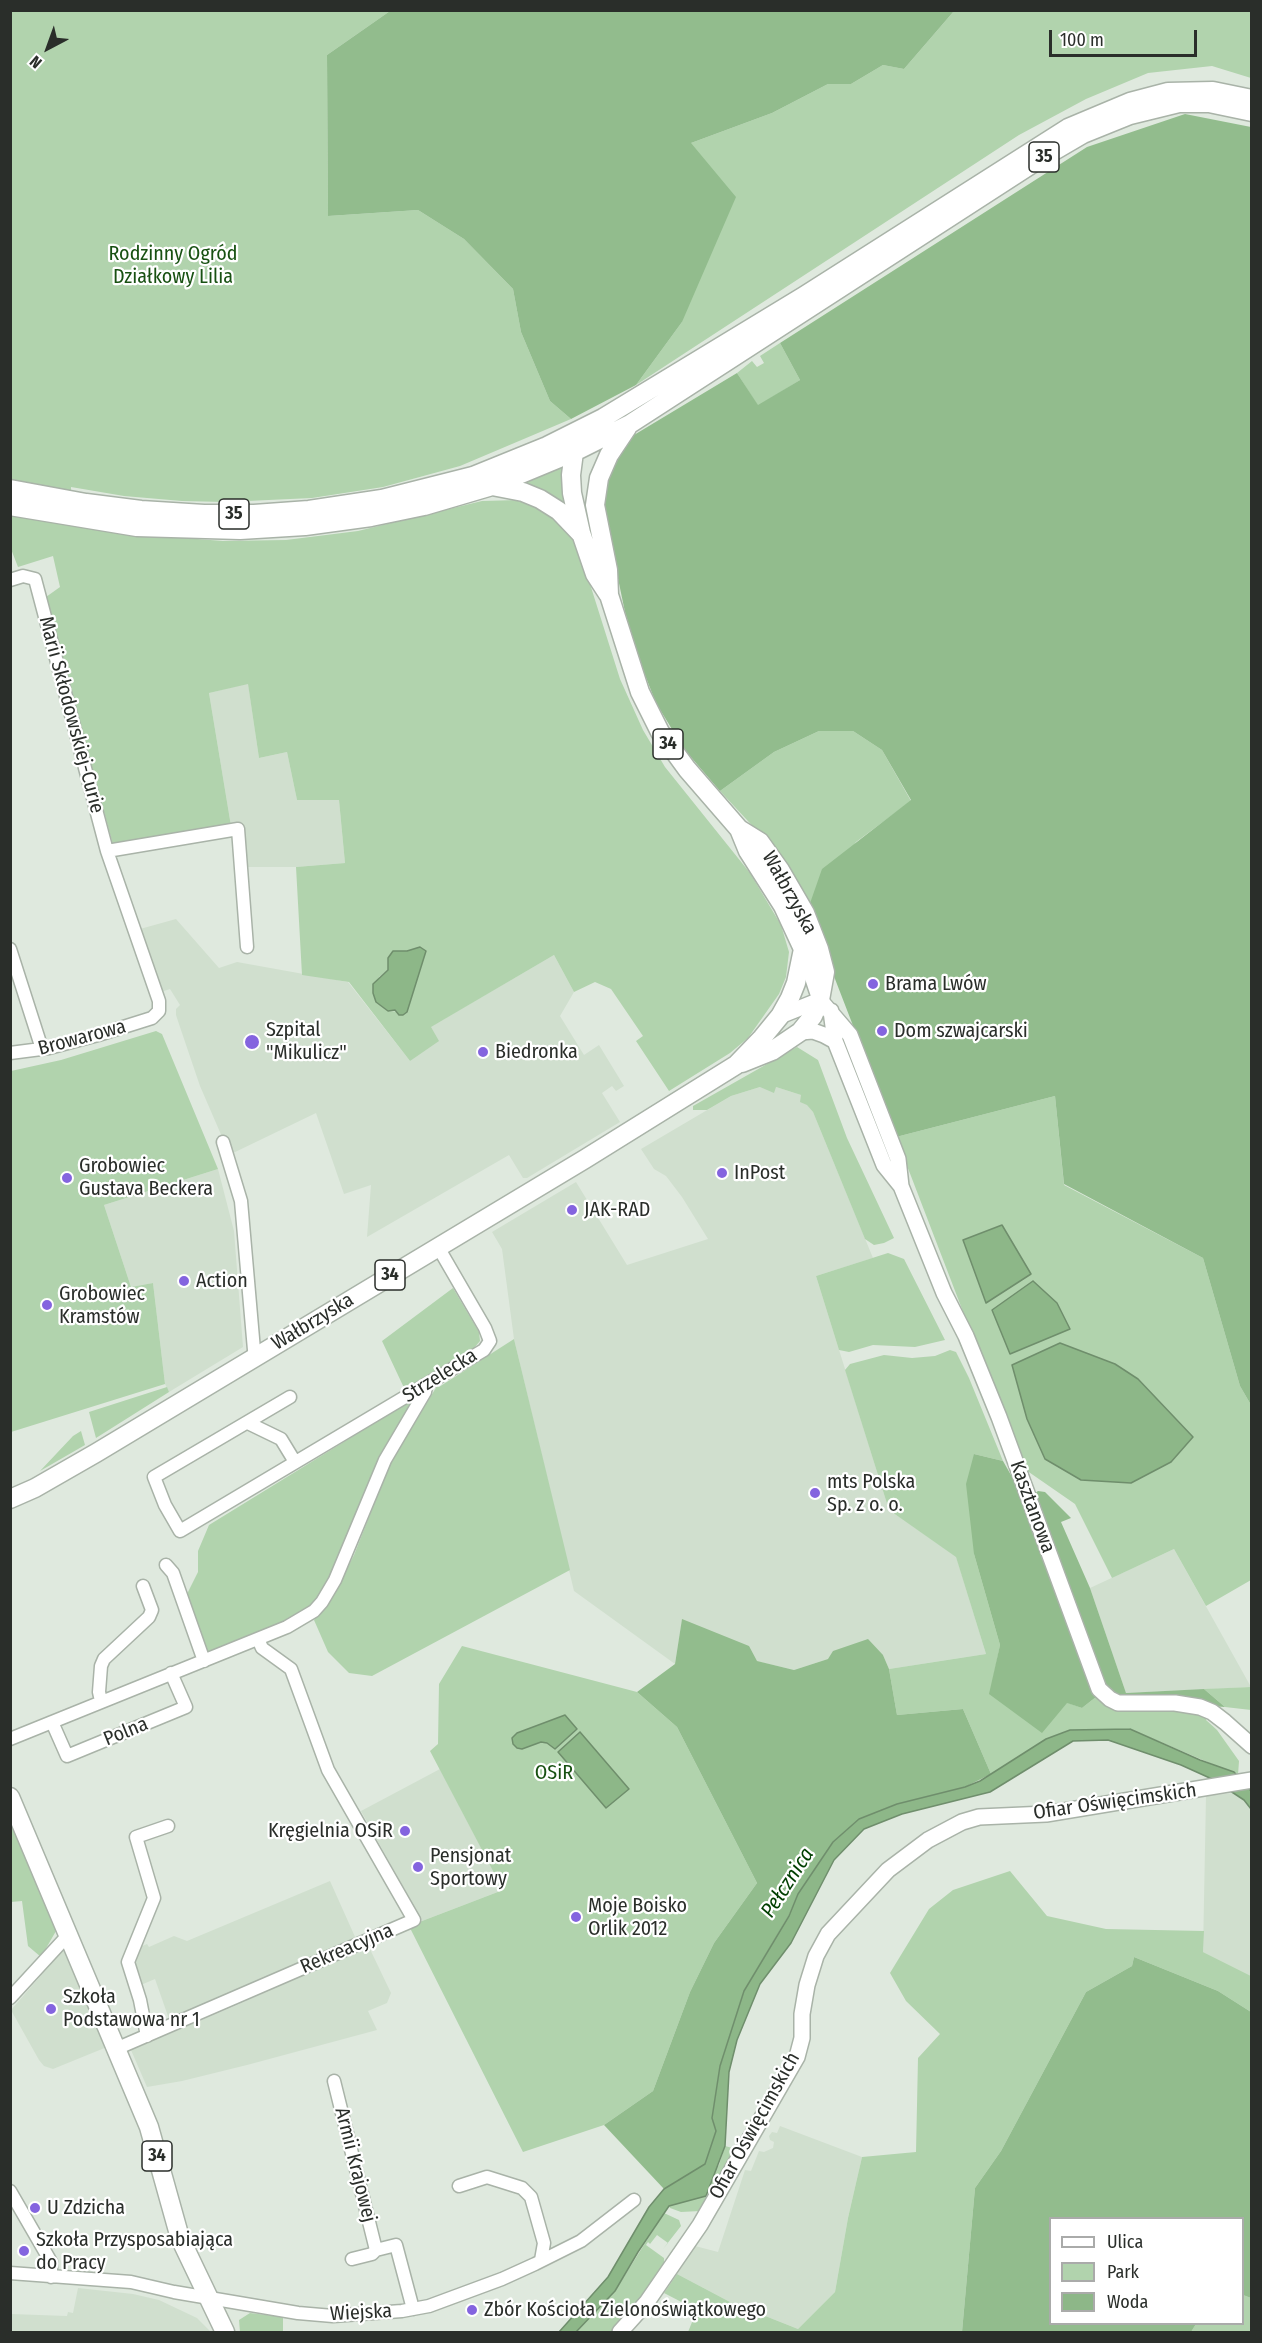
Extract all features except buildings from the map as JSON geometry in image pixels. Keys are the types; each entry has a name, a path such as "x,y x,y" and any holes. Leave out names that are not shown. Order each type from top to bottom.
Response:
{"main road":[{"name":"35","path":"10,506 137,526 240,531 305,526 371,517 424,506 492,486 572,444 603,418 772,316 1068,128 1130,102 1168,92 1213,91 1251,99"},
{"name":"35","path":"10,489 86,503 174,513 232,514 309,510 382,499 473,476 630,424 1035,162 1083,134 1130,115 1179,103 1209,103 1251,112"},
{"name":"Wałbrzyska","path":"608,594 608,570 595,505 599,478 609,455 630,424"},
{"path":"572,444 586,471 595,505"},
{"name":"Wałbrzyska","path":"10,1499 35,1488 676,1104 736,1065 772,1051 800,1032 813,1016 826,1006 825,972 819,949 805,913 780,870 760,842 739,829 681,762 647,710 608,594 595,574 581,533 572,493 572,444"},
{"path":"492,486 523,492 540,499 559,511 581,533"},
{"name":"Wałbrzyska","path":"736,1065 780,1016 796,983 803,949 774,890 748,851 739,829"},
{"name":"34","path":"10,1797 149,2127 180,2238 225,2332"}],"street":[{"name":"Marii Skłodowskiej-Curie","path":"10,580 23,576 35,579 107,851 159,1001 159,1011 152,1018"},
{"path":"107,851 238,830 247,947"},
{"path":"10,949 42,1049"},
{"name":"Kasztanowa","path":"803,949 884,1165 901,1186"},
{"path":"780,1016 826,1006"},
{"name":"Kasztanowa","path":"826,1006 850,1035 898,1159 901,1186 944,1293 966,1336 999,1417 1100,1689 1118,1703 1175,1703 1200,1707 1225,1722 1251,1746"},
{"name":"Browarowa","path":"10,1053 42,1049 152,1018"},
{"path":"800,1032 813,1031 836,1041"},
{"path":"222,1142 241,1201 254,1350 257,1355"},
{"name":"Strzelecka","path":"290,1397 154,1477 165,1505 180,1531 484,1350 490,1341 485,1328 438,1247"},
{"name":"Polna","path":"10,1738 302,1620 322,1602 335,1580 385,1460 425,1392 426,1386"},
{"path":"248,1423 281,1439 295,1462"},
{"path":"166,1565 173,1573 204,1661"},
{"path":"101,1701 99,1692 101,1666 104,1659 149,1617 152,1610 143,1586"},
{"name":"Rekreacyjna","path":"117,2048 414,1920 328,1770 291,1669 262,1648 258,1639"},
{"name":"Polna","path":"52,1722 67,1756 186,1707 171,1673"},
{"name":"Kasztanowa","path":"1238,1735 1251,1755"},
{"name":"Ofiar Oświęcimskich","path":"621,2332 647,2302 700,2225 797,2057 802,2038 802,2014 807,1985 816,1956 828,1934 888,1870 928,1840 970,1820 1046,1814 1250,1781"},
{"path":"147,2036 140,2000 128,1962 154,1898 136,1837 168,1826"},
{"path":"10,1998 69,1934"},
{"name":"Armii Krajowej","path":"334,2081 376,2250"},
{"path":"459,2186 487,2177 524,2190 531,2197 544,2243 541,2260"},
{"path":"10,2191 51,2262 51,2277"},
{"name":"Wiejska","path":"10,2273 130,2282 298,2313 333,2316 413,2309 429,2306 501,2279 580,2241 634,2200"},
{"name":"Armii Krajowej","path":"352,2259 396,2245 413,2309"}],"shaded area":[{"path":"390,11 954,11 904,69 883,65 851,84 828,84 772,113 691,143 736,197 682,322 636,385 571,419 550,401 521,332 513,289 464,239 418,210 328,216 327,55"},
{"path":"1185,114 1251,127 1251,1405 1240,1386 1203,1258 1064,1184 1055,1096 896,1137 808,909 822,869 911,800 882,750 853,731 819,731 774,752 720,791 684,749 656,703 641,665 625,612 602,502 609,472 634,435 737,373 758,405 800,380 780,343 1087,147"},
{"path":"248,683 259,758 287,752 297,800 339,800 345,863 296,867 234,867 231,826 209,693"},
{"path":"176,919 219,968 237,962 348,982 410,1061 430,1027 554,955 574,992 560,1016 584,1055 599,1045 624,1086 616,1091 612,1086 602,1093 620,1122 527,1178 523,1178 509,1155 367,1237 371,1185 344,1194 316,1113 229,1153 200,1086 176,1015 176,1009 180,1005 170,989 161,992 140,929"},
{"path":"760,1087 776,1087 801,1095 813,1112 873,1258 816,1276 889,1510 956,1556 986,1654 889,1669 883,1655 828,1659 794,1670 756,1661 682,1620 675,1664 574,1591 514,1339 502,1249 492,1232 576,1182 627,1265 708,1239 682,1197 666,1176 654,1169 641,1149 731,1096"},
{"path":"218,1169 234,1231 243,1347 169,1392 165,1384 153,1283 131,1287 104,1205"},
{"path":"974,1454 1003,1461 1024,1498 1032,1530 1096,1697 1082,1708 1067,1703 1042,1733 989,1694 1000,1645 974,1554 966,1484"},
{"path":"1038,1491 1045,1492 1071,1518 1061,1522 1090,1588 1126,1693 1204,1689 1225,1707 1124,1699 1105,1688 1033,1495"},
{"path":"1174,1549 1251,1687 1126,1693 1090,1588"},
{"path":"682,1619 749,1646 757,1661 794,1670 828,1659 833,1651 868,1639 883,1655 889,1669 897,1715 963,1709 991,1774 965,1787 897,1804 859,1819 833,1842 798,1894 789,1915 744,1991 720,2066 712,2118 716,2131 705,2164 664,2189 604,2125 653,2091 690,1992 714,1943 757,1883 677,1727 637,1692 675,1664"},
{"path":"440,1769 503,1890 422,1921 361,1811"},
{"path":"1233,1793 1244,1800 1251,1809 1251,1976 1203,1952 1206,1796"},
{"path":"330,1881 356,1939 169,2019 155,1979 136,1987 125,1958 133,1950 147,1944 149,1947 174,1936 187,1941"},
{"path":"368,1945 391,1993 387,2003 368,2011 377,2030 247,2065 147,2087 131,2050"},
{"name":"Szkoła Podstawowa nr 1","path":"64,1949 107,2047 53,2069 44,2066 39,2060 11,2010"},
{"path":"1134,1957 1218,1991 1251,2012 1251,2298 1244,2295 1244,2217 1049,2217 1049,2325 1195,2325 1191,2332 962,2332 975,2188 1001,2151 1086,1992 1132,1966"},
{"path":"780,2126 862,2157 835,2292 798,2329 730,2302 677,2274 695,2246 718,2252 745,2170 751,2171 759,2151 764,2152 773,2148 774,2142 769,2136 772,2132 777,2133"},
{"path":"78,2288 133,2294 159,2300 197,2318 211,2332 11,2332 11,2314 67,2316 68,2312 73,2313"}],"green space":[{"name":"Rodzinny Ogród Działkowy Lilia","path":"10,11 390,11 327,55 328,216 418,210 464,239 513,289 521,332 550,401 571,419 460,466 383,487 312,498 225,502 182,501 124,496 71,487 71,491 11,480"},
{"path":"954,11 1251,11 1251,78 1212,66 1148,73 1086,99 1019,135 636,385 682,322 691,143 772,113 828,84 851,84 883,65 904,69"},
{"path":"780,343 800,380 758,406 737,373 752,361 757,367 764,363 760,356"},
{"path":"563,464 565,504 515,483"},
{"path":"519,500 544,511 567,529 578,546 620,679 643,730 665,767 750,873 781,925 789,952 786,977 779,994 748,1038 730,1053 669,1091 636,1041 643,1036 611,989 595,982 574,992 554,955 431,1027 439,1041 410,1061 349,982 302,975 296,867 345,863 339,800 297,800 287,752 259,758 248,684 209,693 231,826 113,845 46,597 60,587 53,556 18,567 11,549 11,515 120,533 223,541 286,540 358,531 482,501","holes":["420,947 407,1012 388,1011 376,1002 379,977 388,970 393,951 407,951"]},
{"path":"819,731 853,731 882,750 911,801 856,842 808,909 760,834 720,791 774,752"},
{"path":"156,1031 162,1034 218,1169 104,1205 131,1287 153,1283 165,1384 11,1432 11,1071 61,1060"},
{"path":"797,1047 818,1060 847,1138 894,1238 884,1243 874,1245 865,1239 813,1112 807,1105 800,1102 801,1095 776,1087 774,1093 760,1087 731,1096 707,1110 693,1110 693,1106"},
{"path":"1055,1096 1064,1185 1203,1258 1240,1386 1251,1405 1251,1580 1206,1606 1174,1549 1112,1578 1075,1504 1023,1468 896,1137","holes":["1060,1343 1115,1364 1138,1379 1193,1437 1171,1462 1131,1483 1081,1480 1046,1459 1027,1419"]},
{"path":"888,1253 904,1259 945,1340 915,1347 873,1345 849,1352 839,1350 816,1276"},
{"path":"453,1288 479,1332 480,1341 474,1348 405,1390 382,1341"},
{"path":"514,1339 570,1570 372,1676 349,1673 328,1652 314,1620 331,1600 354,1555 390,1464 437,1386 439,1387"},
{"path":"950,1350 956,1352 969,1378 1003,1461 974,1454 974,1554 1000,1645 990,1694 1068,1703 1082,1708 1096,1697 1113,1709 1123,1711 1186,1709 1207,1717 1206,1720 1217,1730 1239,1761 1238,1775 1130,1729 1070,1730 1046,1739 991,1774 963,1709 897,1715 889,1669 986,1654 956,1557 889,1510 845,1370 850,1364 884,1355 912,1358 935,1356"},
{"path":"167,1387 169,1392 96,1438 89,1412"},
{"path":"420,1395 327,1590 302,1615 213,1655 205,1652 187,1594 198,1572 198,1551 209,1525"},
{"path":"81,1431 85,1445 40,1471 73,1436"},
{"name":"OSiR","path":"462,1646 637,1692 677,1727 757,1883 714,1943 690,1992 653,2091 604,2125 523,2152 409,1926 503,1890 430,1751 438,1744 439,1684"},
{"path":"1251,1687 1251,1710 1225,1707 1204,1689"},
{"path":"10,1822 56,1931 41,1957 28,1946 22,1901 11,1902"},
{"path":"1010,1871 1047,1916 1106,1929 1204,1931 1203,1952 1251,1976 1251,2012 1218,1991 1134,1957 1132,1966 1086,1992 1001,2151 975,2188 962,2332 688,2332 697,2310 664,2293 677,2274 730,2302 798,2329 835,2292 862,2157 916,2152 918,2058 940,2034 906,2001 890,1973 929,1909 953,1890"},
{"path":"725,2146 736,2149 700,2211 681,2212 670,2208 669,2206 680,2203 719,2165"},
{"path":"664,2213 679,2220 681,2226 668,2243 657,2235 650,2244 648,2242 646,2245 664,2258 664,2266 635,2307 613,2332 576,2332 615,2291"},
{"path":"1244,2295 1251,2298 1251,2332 1191,2332 1195,2325 1244,2325"},
{"path":"250,2313 283,2317 283,2332 240,2332 239,2320"}],"water":[{"path":"420,947 426,951 407,1012 399,1015 395,1010 388,1011 376,1002 373,984 388,970 388,958 393,951 407,951"},
{"path":"1002,1225 1031,1274 986,1303 963,1240"},
{"path":"1033,1281 1057,1303 1070,1329 1010,1354 992,1310"},
{"path":"1060,1343 1115,1364 1138,1379 1193,1437 1171,1462 1131,1483 1081,1480 1045,1459 1027,1419 1012,1365"},
{"path":"565,1715 577,1729 555,1749 541,1742 522,1749 513,1744 512,1738 517,1733"},
{"path":"1130,1729 1200,1760 1234,1772 1251,1791 1251,1809 1244,1800 1212,1779 1181,1765 1108,1740 1073,1741 990,1792 902,1814 864,1829 834,1860 791,1943 760,1984 737,2040 729,2072 725,2146 706,2196 669,2206 615,2291 576,2332 559,2332 608,2277 649,2207 664,2189 705,2164 716,2131 712,2118 720,2066 744,1991 789,1916 798,1894 833,1842 859,1819 897,1804 980,1781 1046,1739 1070,1730"},
{"path":"580,1732 629,1789 606,1808 558,1752"}],"place":[{"name":"Brama Lwów","path":"873,984"},
{"name":"Dom szwajcarski","path":"882,1031"},
{"name":"Szpital \"Mikulicz\"","path":"252,1042"},
{"name":"Biedronka","path":"483,1052"},
{"name":"InPost","path":"722,1173"},
{"name":"Grobowiec Gustava Beckera","path":"67,1178"},
{"name":"JAK-RAD","path":"572,1210"},
{"name":"Action","path":"184,1281"},
{"name":"Grobowiec Kramstów","path":"47,1305"},
{"name":"mts Polska Sp. z o. o.","path":"815,1493"},
{"name":"Kręgielnia OSiR","path":"405,1831"},
{"name":"Pensjonat Sportowy","path":"418,1867"},
{"name":"Moje Boisko Orlik 2012","path":"576,1917"},
{"name":"Szkoła Podstawowa nr 1","path":"51,2009"},
{"name":"U Zdzicha","path":"35,2208"},
{"name":"Szkoła Przysposabiająca do Pracy","path":"24,2251"},
{"name":"Zbór Kościoła Zielonoświątkowego","path":"472,2310"}],"water label":[{"name":"Pełcznica","path":"788,1883"}]}
